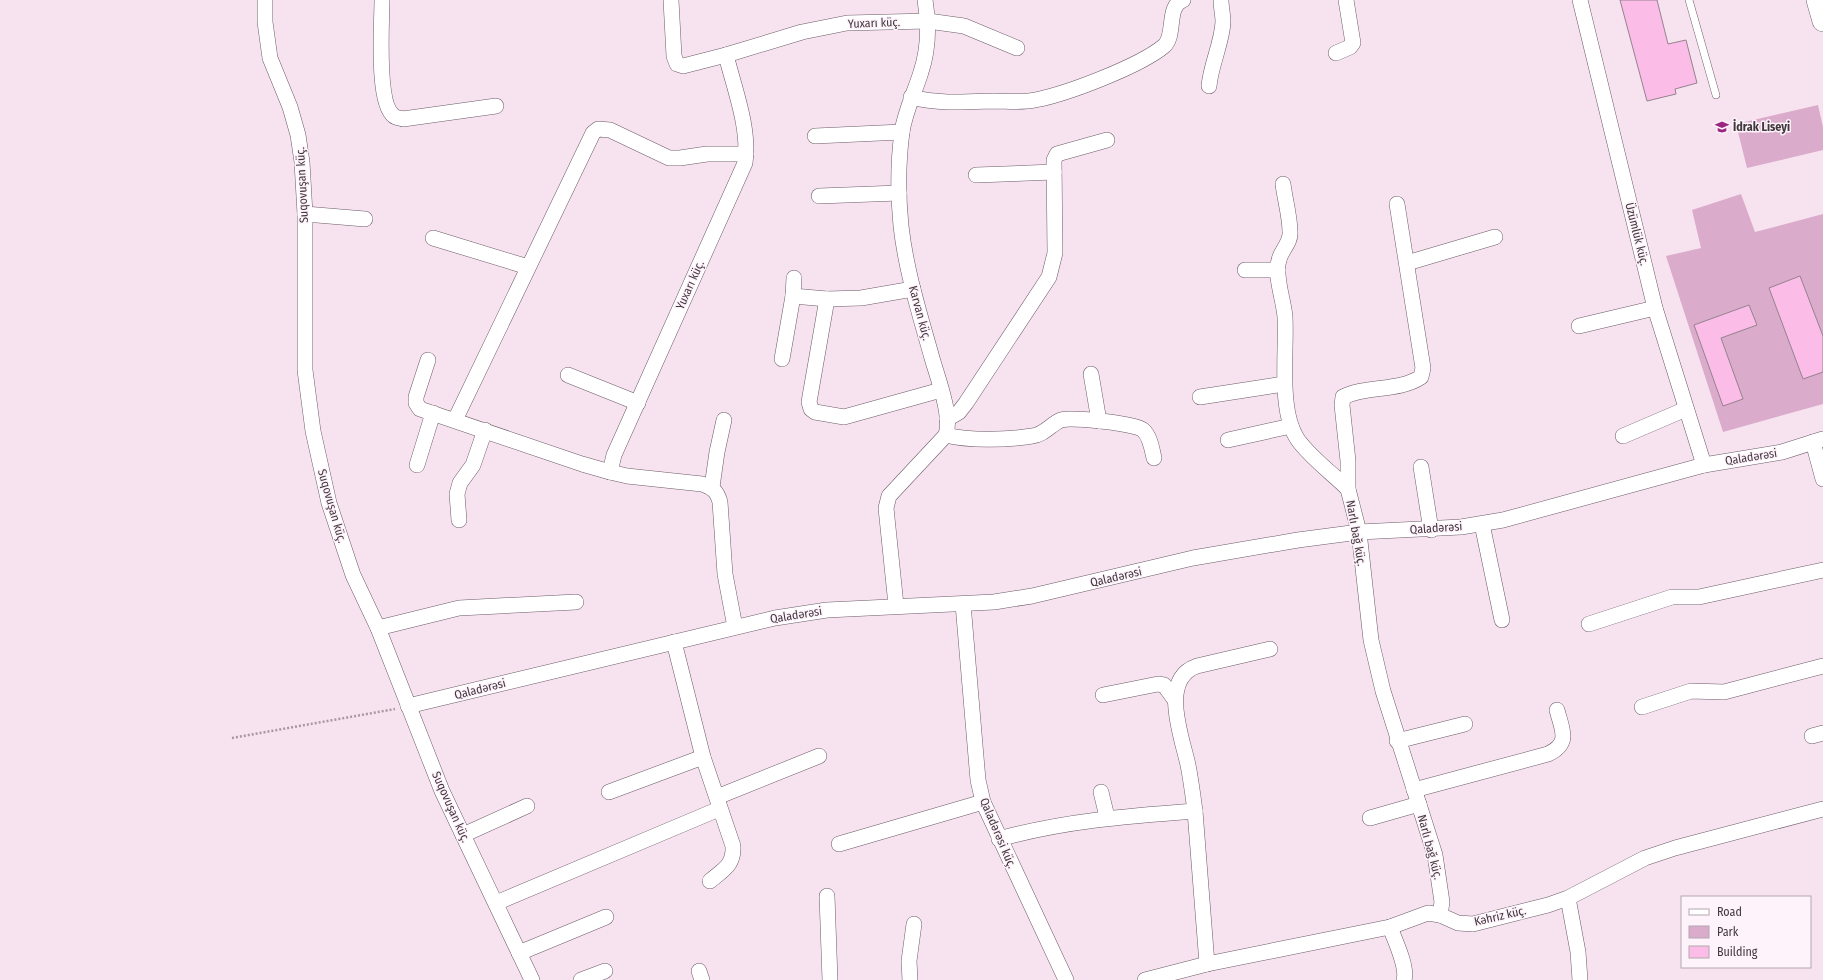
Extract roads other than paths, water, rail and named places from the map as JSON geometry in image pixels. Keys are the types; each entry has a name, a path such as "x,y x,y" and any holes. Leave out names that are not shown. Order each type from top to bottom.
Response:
{"main road":[{"path":"1817,0 1823,21"}],"street":[{"name":"Suqovuşan küç.","path":"265,0 265,22 270,58 290,107 298,134 302,162 305,214 305,370 313,431 329,503 353,575 378,628 442,791 532,980"},
{"path":"382,0 383,92 387,107 394,116 403,119 496,106"},
{"path":"671,0 674,56 677,64 683,66 726,55"},
{"name":"Karvan küç.","path":"926,0 928,21 926,56 911,97 902,132 899,193 905,253 947,419 948,427 946,435"},
{"path":"911,97 930,102 1016,101 1034,100 1059,94 1128,67 1159,50 1167,43 1175,8 1179,1 1183,0"},
{"path":"1209,86 1213,58 1222,30 1223,21 1221,0"},
{"path":"1336,53 1350,47 1353,43 1346,0"},
{"name":"Üzümlük küç.","path":"1580,0 1655,308 1704,465"},
{"name":"Yuxarı küç.","path":"610,472 614,455 744,163 746,154 742,119 726,55 802,32 847,23 928,21 964,26 1017,48"},
{"path":"456,420 593,133 598,129 610,130 669,158 707,154 746,154"},
{"path":"815,136 902,132"},
{"path":"947,419 959,412 966,403 1049,277 1055,254 1054,160 1057,154 1107,140"},
{"path":"976,176 1054,172"},
{"path":"1283,184 1290,233 1289,241 1279,260 1278,270 1285,316 1284,384 1291,426 1298,440 1348,489"},
{"path":"819,196 899,193"},
{"name":"Narlı bağ küç.","path":"1397,204 1423,368 1421,378 1412,384 1353,392 1343,397 1342,405 1348,461 1348,489 1359,532 1371,640 1383,691 1435,855 1442,902 1440,915"},
{"path":"305,214 365,219"},
{"path":"1407,263 1495,237"},
{"path":"433,238 528,267"},
{"path":"1245,270 1278,270"},
{"path":"782,359 794,296 794,278"},
{"path":"794,296 861,298 913,289"},
{"path":"827,298 809,402 811,409 816,412 844,417 851,416 940,390"},
{"path":"1579,326 1655,308"},
{"path":"428,360 416,403 420,409 582,464 610,472 627,476 702,484 712,487 718,494 720,502 725,574 735,627"},
{"path":"1092,374 1099,422"},
{"path":"568,375 638,404"},
{"path":"1200,397 1284,384"},
{"path":"1622,436 1686,409"},
{"path":"417,465 433,413"},
{"path":"896,605 886,508 889,496 946,435 959,438 977,439 1033,436 1042,433 1061,420 1073,419 1142,428 1147,434 1154,458"},
{"path":"712,487 717,452 724,420"},
{"path":"1228,440 1291,426"},
{"path":"459,520 457,494 460,482 473,465 485,430"},
{"path":"1818,440 1823,480"},
{"name":"Qaladərəsi","path":"408,706 735,627 827,610 896,605 963,604 1032,596 1193,558 1298,540 1359,532 1431,530 1482,524 1704,465 1782,452 1818,440"},
{"path":"1421,467 1431,530"},
{"path":"1482,524 1502,620"},
{"path":"1589,624 1672,596 1699,597 1823,570"},
{"path":"378,628 459,608 576,602"},
{"name":"Qaladərəsi küç.","path":"963,604 978,780 983,802 1066,980"},
{"path":"674,642 703,757 733,846 733,857 730,864 710,881"},
{"path":"1207,964 1195,811 1175,700 1182,675 1188,669 1270,649"},
{"path":"1642,707 1691,690 1724,692 1823,666"},
{"path":"1103,695 1158,684 1164,685 1175,700"},
{"path":"1414,790 1548,754 1559,749 1564,739 1557,710"},
{"path":"1398,741 1465,724"},
{"path":"496,903 819,756"},
{"path":"609,792 703,757"},
{"path":"1101,792 1107,817"},
{"path":"839,844 983,802"},
{"path":"1370,818 1419,804"},
{"path":"463,835 527,806"},
{"name":"Kəhriz küç.","path":"1145,980 1207,964 1390,927 1428,913 1440,915 1458,922 1472,924 1548,905 1568,898 1645,858 1675,848 1823,809"},
{"path":"999,839 1064,823 1107,817 1195,811"},
{"path":"827,896 830,980"},
{"path":"1568,898 1578,952 1580,980"},
{"path":"519,953 606,918"},
{"path":"910,980 909,961 914,924"},
{"path":"1390,927 1409,978"},
{"path":"581,980 604,971"}],"lane":[{"path":"1689,0 1716,95"}],"place":[{"name":"İdrak Liseyi","path":"1722,127"}]}
